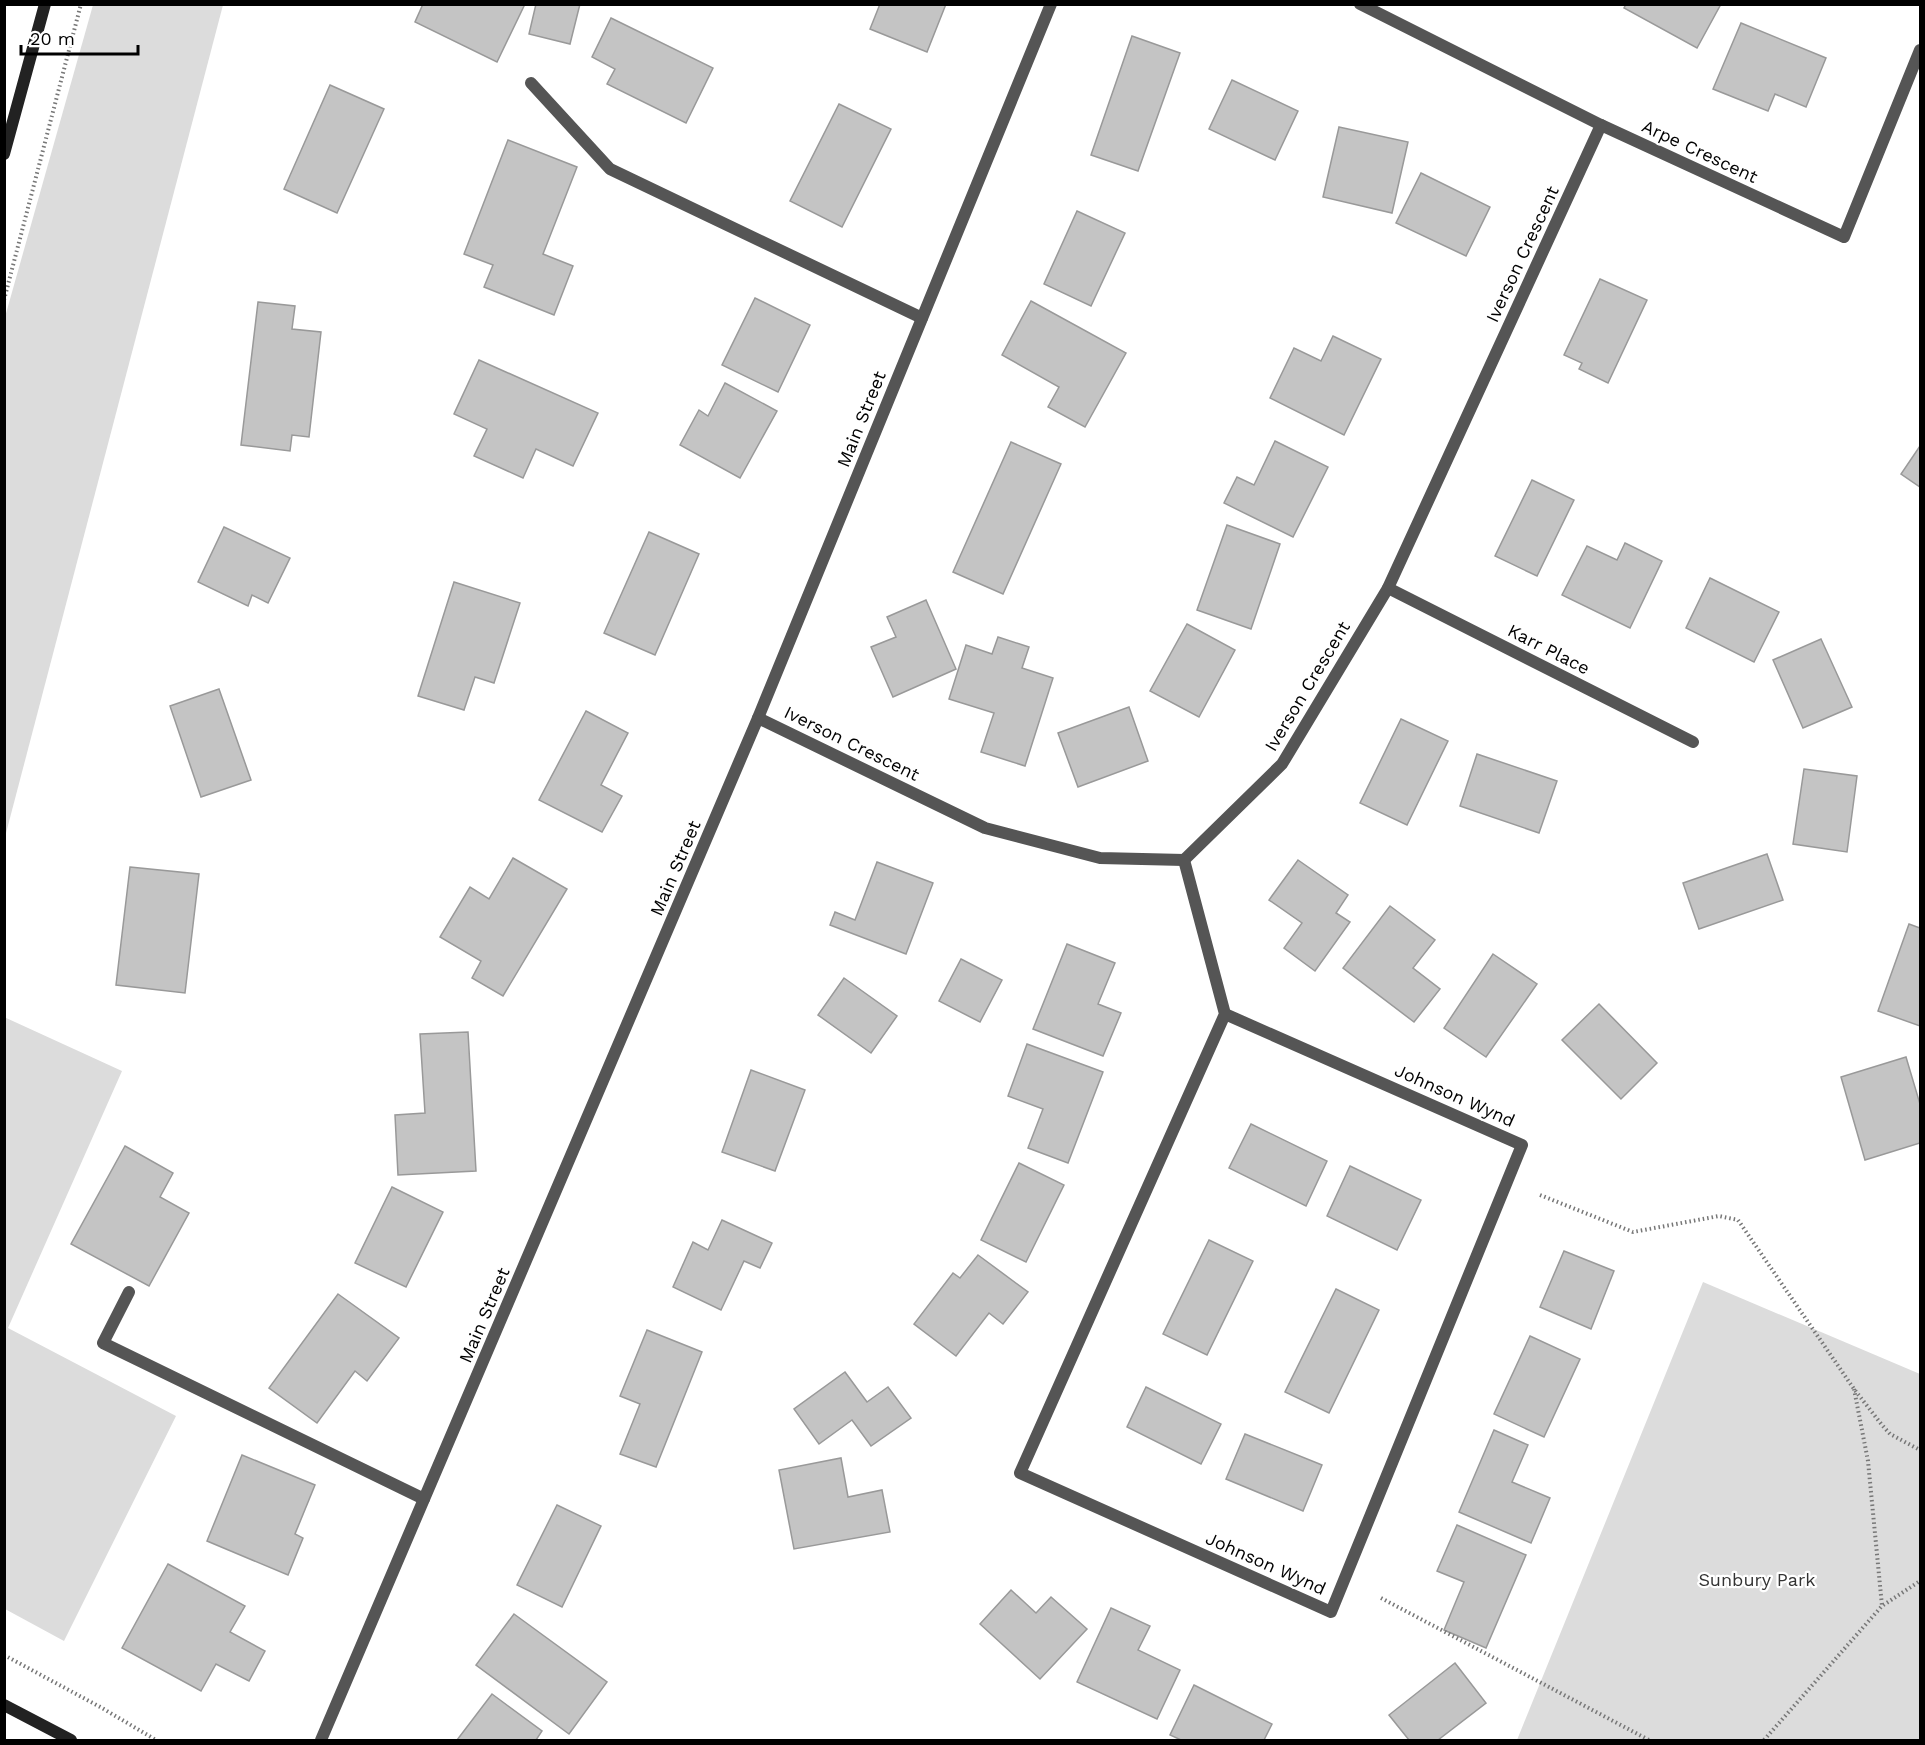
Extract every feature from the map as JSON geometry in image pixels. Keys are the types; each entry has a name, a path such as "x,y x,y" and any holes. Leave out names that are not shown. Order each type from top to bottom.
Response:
{"street":[{"path":"4,154 45,4"},
{"name":"Main Street","path":"321,1740 758,718 1051,4"},
{"name":"Arpe Crescent","path":"1360,4 1601,125 1844,237 1920,50"},
{"path":"531,83 610,169 922,318"},
{"name":"Iverson Crescent","path":"758,718 985,828 1100,858 1184,860 1282,764 1388,588 1601,125"},
{"name":"Karr Place","path":"1388,588 1693,742"},
{"path":"1184,860 1225,1014"},
{"name":"Johnson Wynd","path":"1225,1014 1522,1145 1331,1612 1020,1473 1225,1014"},
{"path":"129,1292 104,1343 424,1499"},
{"path":"4,1705 71,1740"}],"path":[{"path":"4,300 81,4"},
{"path":"1540,1195 1633,1232 1719,1216 1738,1220 1854,1389 1890,1434 1920,1450"},
{"path":"1854,1389 1868,1461 1882,1606"},
{"path":"1764,1740 1882,1606 1920,1581"},
{"path":"1381,1598 1649,1740"},
{"path":"4,1655 156,1740"}],"green space":[{"path":"93,5 223,5 5,837 5,317"},
{"path":"4,1017 122,1071 8,1328 176,1416 64,1641 5,1609"},
{"name":"Sunbury Park","path":"1703,1282 1920,1374 1920,1740 1517,1740"}],"building":[{"path":"423,4 525,4 497,62 415,22"},
{"path":"536,4 580,4 570,44 529,34"},
{"path":"880,4 946,4 927,52 870,29"},
{"path":"1626,4 1721,4 1697,48 1624,8"},
{"path":"611,18 713,68 686,123 607,84 615,69 592,57"},
{"path":"1741,23 1826,58 1806,107 1775,94 1768,111 1713,89"},
{"path":"1132,36 1180,53 1138,171 1091,155"},
{"path":"1232,80 1298,111 1275,160 1209,129"},
{"path":"330,85 384,109 337,213 284,189"},
{"path":"839,104 891,129 842,227 790,201"},
{"path":"1339,127 1408,142 1392,213 1323,197"},
{"path":"508,140 577,167 543,254 573,266 554,315 484,287 493,265 464,254"},
{"path":"1421,173 1490,207 1466,256 1396,223"},
{"path":"1077,211 1125,233 1091,306 1044,284"},
{"path":"1600,279 1647,300 1608,383 1579,369 1582,363 1564,355"},
{"path":"755,298 810,325 778,392 722,365"},
{"path":"1031,301 1126,353 1085,427 1048,407 1059,387 1002,355"},
{"path":"258,302 295,306 292,329 321,332 309,437 292,435 290,451 241,445"},
{"path":"1333,336 1381,359 1344,435 1270,398 1294,348 1321,361"},
{"path":"479,360 598,413 573,466 536,449 523,478 474,456 487,429 454,414"},
{"path":"725,383 777,411 740,478 680,445 699,410 708,416"},
{"path":"1275,441 1328,467 1293,537 1224,503 1237,477 1254,485"},
{"path":"1011,442 1061,464 1003,594 953,572"},
{"path":"1920,446 1920,487 1901,474"},
{"path":"1532,480 1574,500 1537,576 1495,556"},
{"path":"1227,525 1280,544 1251,629 1197,610"},
{"path":"224,527 290,558 268,603 252,595 248,606 198,582"},
{"path":"649,532 699,554 655,655 604,633"},
{"path":"1625,543 1662,561 1630,628 1562,595 1587,546 1617,560"},
{"path":"1710,578 1779,612 1754,662 1686,628"},
{"path":"454,582 520,603 494,683 475,677 464,710 418,696"},
{"path":"926,600 956,669 893,697 871,647 896,637 887,617"},
{"path":"1187,624 1235,650 1199,717 1150,691"},
{"path":"998,637 1029,647 1022,668 1053,678 1025,766 981,752 994,713 949,699 966,645 992,654"},
{"path":"1821,639 1852,707 1803,728 1773,660"},
{"path":"219,689 251,780 201,797 170,706"},
{"path":"1129,707 1148,761 1078,787 1058,733"},
{"path":"586,711 628,733 601,785 622,796 602,832 539,800"},
{"path":"1401,719 1448,741 1407,825 1360,803"},
{"path":"1477,754 1557,781 1539,833 1460,806"},
{"path":"1804,769 1857,776 1847,852 1793,844"},
{"path":"1767,854 1783,900 1699,929 1683,883"},
{"path":"513,858 567,889 503,996 472,978 481,961 440,937 470,887 489,899"},
{"path":"1298,860 1348,895 1336,913 1350,922 1315,971 1284,948 1302,923 1269,900"},
{"path":"877,862 933,883 906,954 830,925 835,912 855,920"},
{"path":"130,867 199,874 185,993 116,985"},
{"path":"1390,906 1435,940 1413,968 1440,989 1414,1022 1343,968"},
{"path":"1909,924 1920,928 1920,1026 1878,1011"},
{"path":"1067,944 1115,963 1098,1004 1121,1013 1103,1056 1033,1029"},
{"path":"1493,954 1537,984 1486,1057 1444,1028"},
{"path":"961,959 1002,980 980,1022 939,1001"},
{"path":"844,978 897,1016 871,1053 818,1015"},
{"path":"1599,1004 1657,1063 1621,1099 1562,1040"},
{"path":"468,1032 476,1171 398,1175 395,1115 425,1113 420,1034"},
{"path":"1027,1044 1103,1072 1068,1163 1028,1148 1043,1109 1008,1096"},
{"path":"1906,1057 1920,1104 1920,1143 1865,1160 1841,1077"},
{"path":"751,1070 805,1090 775,1171 722,1152"},
{"path":"1251,1124 1327,1161 1306,1206 1229,1168"},
{"path":"125,1146 173,1173 160,1197 189,1213 149,1286 71,1244"},
{"path":"1019,1163 1064,1185 1026,1262 981,1240"},
{"path":"1350,1166 1421,1200 1397,1250 1327,1216"},
{"path":"392,1187 443,1212 406,1287 355,1263"},
{"path":"722,1220 772,1243 760,1268 744,1261 721,1310 673,1287 693,1242 708,1250"},
{"path":"1209,1240 1253,1261 1207,1355 1163,1334"},
{"path":"1564,1251 1614,1271 1591,1329 1540,1307"},
{"path":"978,1255 1028,1292 1003,1324 989,1313 956,1356 914,1324 953,1273 960,1278"},
{"path":"1336,1289 1379,1310 1329,1413 1285,1392"},
{"path":"338,1294 399,1338 367,1381 355,1371 317,1423 269,1388"},
{"path":"647,1330 702,1352 656,1467 620,1454 640,1404 620,1396"},
{"path":"1530,1336 1580,1359 1544,1437 1494,1414"},
{"path":"845,1372 867,1402 888,1387 911,1418 871,1446 852,1420 819,1444 794,1409"},
{"path":"1146,1387 1221,1424 1201,1464 1127,1427"},
{"path":"1494,1430 1528,1445 1512,1482 1550,1498 1531,1543 1459,1512"},
{"path":"1245,1434 1322,1465 1303,1511 1226,1479"},
{"path":"242,1455 315,1485 295,1534 303,1538 288,1575 207,1541"},
{"path":"841,1458 848,1497 882,1490 890,1532 794,1549 779,1470"},
{"path":"557,1505 601,1526 562,1607 517,1585"},
{"path":"1457,1525 1526,1555 1486,1648 1444,1630 1464,1582 1437,1571"},
{"path":"168,1564 245,1606 230,1632 265,1651 249,1681 216,1664 201,1691 122,1648"},
{"path":"1011,1590 1036,1613 1051,1597 1087,1629 1040,1679 980,1624"},
{"path":"1111,1608 1150,1626 1138,1650 1180,1670 1157,1719 1077,1682"},
{"path":"514,1614 607,1682 569,1734 476,1665"},
{"path":"1455,1663 1486,1703 1438,1740 1409,1740 1389,1715"},
{"path":"1194,1685 1272,1724 1264,1740 1181,1740 1170,1735"},
{"path":"492,1694 542,1731 536,1740 457,1740"}]}
